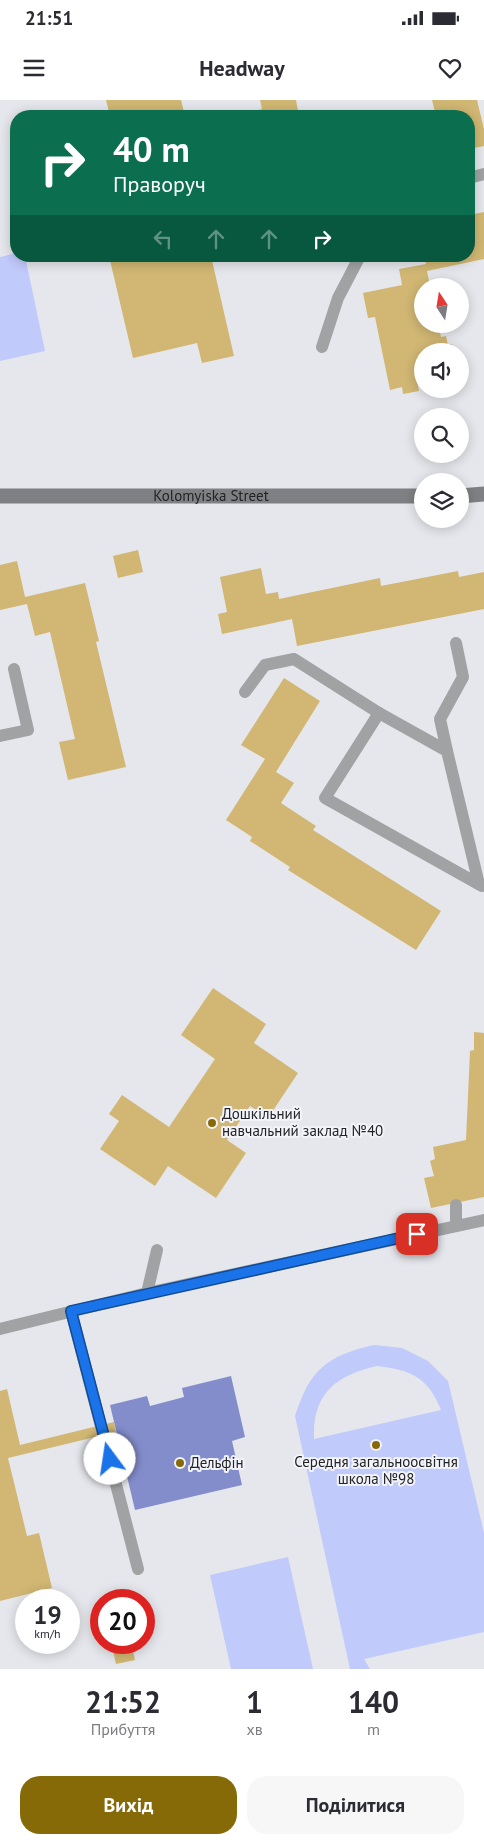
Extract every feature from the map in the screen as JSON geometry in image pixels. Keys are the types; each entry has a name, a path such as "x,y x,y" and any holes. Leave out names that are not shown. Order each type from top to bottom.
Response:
{"main road":[{"path":"469,495 484,494"},
{"name":"Kolomyiska Street","path":"0,496 414,496"}],"lane":[{"path":"322,347 338,298 357,262"},
{"path":"456,643 463,677 440,719 481,886"},
{"path":"245,692 265,665 294,659 379,713 447,751"},
{"path":"0,736 28,730 14,669"},
{"path":"379,713 325,798 481,886"},
{"path":"456,1205 456,1226"},
{"path":"0,1329 147,1293 484,1220"},
{"path":"147,1293 157,1250"},
{"path":"71,1311 138,1569"}],"shaded area":[{"path":"10,254 10,262 26,262 45,351 0,361 0,257"},
{"path":"374,1345 402,1348 428,1361 448,1381 484,1533 484,1632 364,1659 370,1669 350,1669 295,1416 307,1387 322,1367 332,1360 357,1349","holes":["377,1366 417,1377 430,1390 441,1410 314,1439 314,1423 317,1410 322,1398 329,1389 339,1381 362,1370"]},
{"name":"Дельфін","path":"231,1376 245,1437 232,1441 242,1485 135,1510 110,1405 147,1396 150,1406 184,1397 182,1388"},
{"path":"288,1557 313,1669 231,1669 210,1575"}],"building":[{"path":"106,100 181,100 184,110 108,110"},
{"path":"260,100 296,100 298,110 258,110 262,109"},
{"path":"432,100 477,100 484,129 484,146 475,148 475,110 434,110"},
{"path":"484,212 484,259 475,261 475,214"},
{"path":"110,262 212,262 234,356 202,363 197,343 133,358"},
{"path":"426,262 470,262 427,271 428,278 414,278 414,333 440,333 441,337 446,336 448,343 414,343 414,392 403,394 402,387 390,390 375,317 368,318 363,293 402,285 399,269 426,264"},
{"path":"138,550 143,572 118,578 113,556"},
{"path":"17,561 25,597 85,583 99,641 96,642 126,767 68,780 59,742 75,739 50,632 35,636 27,604 0,610 0,565"},
{"path":"261,568 266,594 278,592 279,599 380,578 381,586 458,571 459,577 484,572 484,609 297,646 292,619 222,634 218,614 227,612 220,577"},
{"path":"284,678 320,701 276,772 294,783 281,803 316,826 313,830 441,911 416,950 288,870 290,867 250,841 252,837 226,820 265,759 241,745"},
{"path":"213,988 266,1024 254,1043 298,1073 268,1118 250,1106 227,1140 246,1153 216,1198 168,1166 155,1186 100,1149 119,1121 109,1114 122,1095 169,1127 215,1059 181,1035"},
{"path":"474,1032 484,1033 484,1197 431,1208 424,1178 434,1176 430,1161 435,1159 433,1147 466,1140 470,1051 474,1050"},
{"path":"7,1389 20,1445 114,1422 116,1432 8,1458 27,1536 39,1533 52,1588 15,1589 15,1597 0,1601 0,1391"},
{"path":"114,1654 134,1654 135,1660 116,1664"}],"place":[{"name":"Дошкільний навчальний заклад №40","path":"212,1123"},
{"name":"Середня загальноосвітня школа №98","path":"376,1445"},
{"name":"Дельфін","path":"180,1463"}],"route":[{"path":"110,1459 71,1311 417,1234"}]}
